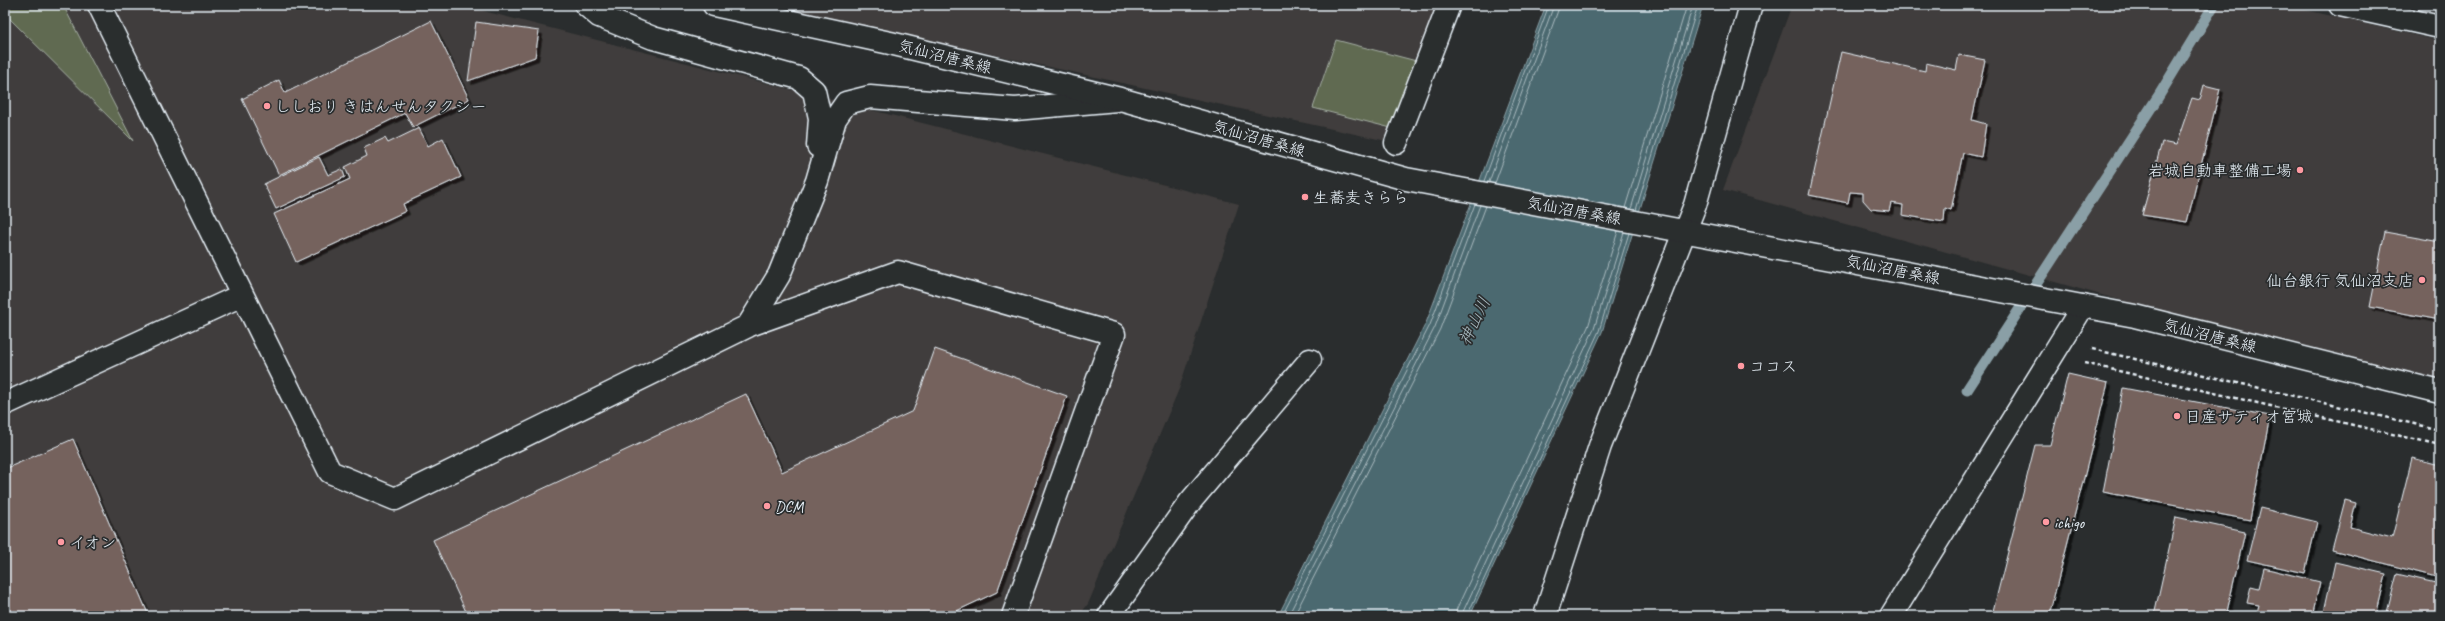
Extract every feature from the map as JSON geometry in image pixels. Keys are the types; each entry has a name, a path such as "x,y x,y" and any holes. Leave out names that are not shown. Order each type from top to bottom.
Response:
{"main road":[{"path":"99,5 330,472 395,499 747,326 898,272 1114,334 1013,616"},
{"path":"586,5 598,16 653,38 799,78 814,91 820,118 817,181"},
{"name":"気仙沼唐桑線","path":"714,5 890,43 1120,99 1406,179 2135,316 2440,392"},
{"path":"1396,143 1449,5"},
{"path":"1545,616 1600,446 1686,231 1752,5"},
{"path":"2340,5 2440,27"},
{"path":"747,326 779,274 817,181 835,119 846,103 870,97 1015,109 1120,99"},
{"path":"5,404 242,295"},
{"path":"1891,616 2083,306"},
{"path":"1108,616 1190,502 1310,360"}],"path":[{"path":"2056,349 2440,430"},
{"path":"2056,349 2440,445"}],"shaded area":[{"path":"5,5 460,5 1239,204 1179,389 1088,604 1079,616 5,616"},
{"path":"767,5 1444,5 1396,143"},
{"path":"1792,5 2284,5 2440,41 2440,389 1723,190"}],"green space":[{"path":"5,5 63,5 133,141 5,14"},
{"path":"1336,40 1424,63 1403,131 1313,108"}],"water":[{"name":"神山川","path":"1546,5 1703,5 1602,332 1470,616 1278,616 1426,323"}],"building":[{"path":"431,21 469,99 413,127 405,113 279,175 242,99 279,80 285,93"},
{"path":"476,22 539,31 535,57 468,81"},
{"path":"1841,52 1925,71 1926,63 1956,70 1959,55 1985,60 1972,120 1986,124 1981,157 1963,153 1951,210 1945,208 1944,222 1902,215 1903,205 1891,203 1889,211 1871,209 1863,200 1863,193 1850,192 1848,203 1809,195"},
{"path":"2204,85 2220,89 2187,222 2142,215 2162,142 2176,145 2192,98 2200,100"},
{"path":"419,128 428,146 443,138 461,177 403,204 406,211 296,262 274,214 350,179 345,167 367,156 364,148 385,138 388,143"},
{"path":"319,157 328,175 342,169 345,177 276,209 264,184"},
{"path":"2385,232 2440,242 2440,320 2370,307"},
{"name":"DCM","path":"935,349 1067,396 997,592 946,616 468,616 433,540 746,394 782,472 913,411"},
{"path":"2068,374 2108,383 2049,616 2013,616 1993,611 2035,445 2050,445"},
{"path":"2123,388 2270,416 2250,520 2103,492"},
{"name":"イオン","path":"73,439 149,616 5,616 5,469"},
{"path":"2412,458 2440,465 2440,578 2332,550 2345,500 2356,503 2350,527 2392,538"},
{"path":"2260,508 2317,522 2305,573 2247,560"},
{"path":"2176,517 2245,532 2226,616 2154,616"},
{"path":"2335,562 2386,574 2376,616 2323,616"},
{"path":"2264,568 2320,582 2312,616 2256,616 2259,605 2247,603 2251,586 2259,588"},
{"path":"2397,574 2440,584 2440,616 2386,616"}],"waterway":[{"path":"1967,390 2158,97 2214,5"}],"place":[{"name":"ししおり きはんせんタクシー","path":"267,106"},
{"name":"岩城自動車整備工場","path":"2300,170"},
{"name":"生蕎麦きらら","path":"1305,197"},
{"name":"仙台銀行 気仙沼支店","path":"2422,280"},
{"name":"ココス","path":"1741,366"},
{"name":"日産サティオ宮城","path":"2177,416"},
{"name":"DCM","path":"767,506"},
{"name":"ichigo","path":"2046,522"},
{"name":"イオン","path":"61,542"}]}
